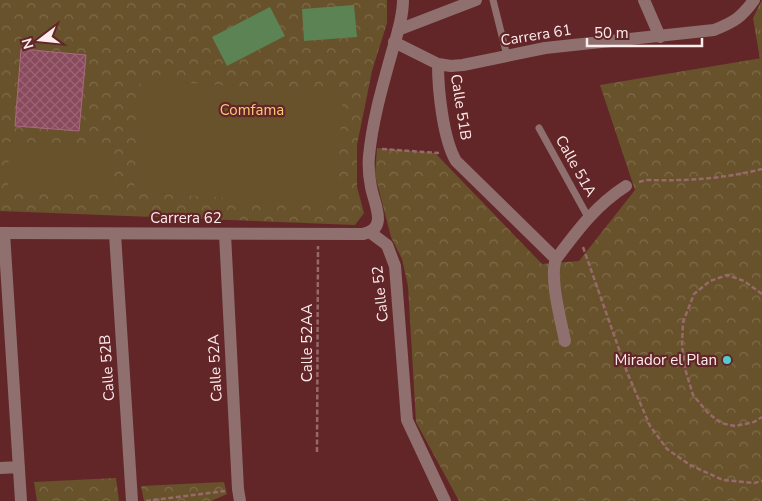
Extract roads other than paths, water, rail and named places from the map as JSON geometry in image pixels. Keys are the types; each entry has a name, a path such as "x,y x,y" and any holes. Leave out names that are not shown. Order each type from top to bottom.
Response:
{"street":[{"path":"371,233 379,220 368,170 371,148 382,88 396,36 403,0"},
{"path":"396,36 476,0"},
{"path":"644,0 660,37"},
{"name":"Carrera 61","path":"396,36 438,64 463,65 545,48 714,30 744,15 754,0"},
{"name":"Calle 51B","path":"438,64 439,95 452,154 456,161 556,259"},
{"path":"565,341 553,277 553,265 588,217 608,197 626,186"},
{"path":"2,233 21,501"},
{"name":"Carrera 62","path":"2,233 371,233"},
{"name":"Calle 52","path":"371,233 387,245 395,266 407,420 445,501"},
{"name":"Calle 52B","path":"115,234 132,501"},
{"name":"Calle 52A","path":"225,234 239,495"},
{"path":"0,468 19,467"}],"lane":[{"path":"493,0 507,56"},
{"name":"Calle 51A","path":"539,128 588,217"}],"place":[{"name":"Mirador el Plan","path":"727,360"}],"park label":[{"name":"Comfama","path":"252,110"}]}
